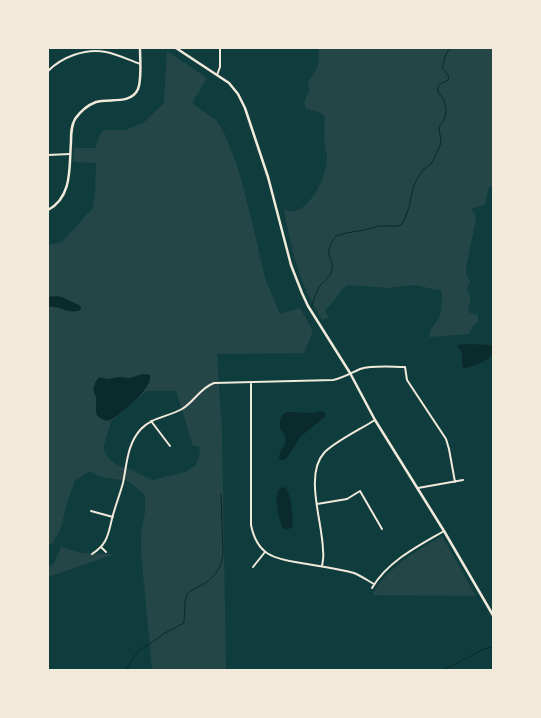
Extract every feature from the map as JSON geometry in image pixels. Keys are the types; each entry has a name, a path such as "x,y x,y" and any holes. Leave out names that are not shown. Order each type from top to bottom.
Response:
{"street":[{"path":"48,210 59,202 65,193 68,179 72,125 84,110 97,102 125,99 137,91 140,82 140,48"},
{"path":"176,48 229,83 242,101 268,177 294,276 308,306 350,373 375,420 444,531 494,617"},
{"path":"217,75 220,67 220,48"},
{"path":"48,72 68,57 96,51 106,52 140,64"},
{"path":"48,154 70,154"},
{"path":"92,554 101,547 109,535 128,455 132,443 141,429 151,421 181,410 204,388 223,382 333,380 369,368 405,367 407,380 446,439 455,482"},
{"path":"251,382 251,525 256,541 265,552 277,559 354,574 374,584"},
{"path":"322,567 323,548 314,479 315,468 320,458 330,447 375,420"},
{"path":"151,421 170,446"},
{"path":"418,488 462,480"},
{"path":"317,504 347,499 360,491 382,529"},
{"path":"91,511 113,517"},
{"path":"372,588 390,565 444,531"},
{"path":"101,547 106,552"},
{"path":"253,567 265,552"}],"shaded area":[{"path":"318,48 493,48 493,186 489,188 485,204 471,209 476,219 466,268 466,274 470,281 467,290 470,297 468,310 470,313 478,315 478,322 473,326 469,334 429,337 441,312 441,290 416,285 388,288 348,285 343,288 325,310 328,316 322,320 312,303 296,262 284,209 295,211 308,203 322,180 327,163 324,134 325,117 320,112 306,109 304,102 310,90 308,83 318,64"},
{"path":"167,51 207,78 192,103 217,121 225,135 238,168 266,281 280,314 300,308 313,331 304,353 217,354 222,431 226,670 152,670 141,551 145,495 128,481 101,477 90,471 75,480 61,528 53,543 48,546 48,245 62,242 93,208 96,163 73,162 74,148 96,148 97,141 103,130 125,130 143,123 164,103","holes":["147,391 176,391 193,446 200,447 199,458 195,466 185,472 152,480 130,469 118,466 109,459 103,449 111,421"]},
{"path":"56,296 79,305 81,310 67,311 57,307 48,307 48,297"},
{"path":"493,344 493,352 487,360 465,368 462,366 462,352 457,347 458,345"},
{"path":"143,374 150,375 150,381 135,401 108,421 97,415 94,388 99,377 107,379 130,378"},
{"path":"321,411 326,413 325,417 301,436 286,459 280,460 280,453 286,441 280,428 280,419 283,414 288,412 314,413"},
{"path":"285,487 292,506 293,518 292,527 287,530 281,524 277,501 278,491"},
{"path":"442,536 476,596 372,595 386,576 402,561"},
{"path":"61,547 83,553 115,554 48,577 48,568 54,563"}],"waterway":[{"path":"311,308 318,289 329,277 332,270 329,249 336,236 379,226 398,226 403,223 417,179 423,170 432,163 441,143 439,127 445,118 446,109 444,100 438,92 438,87 449,78 442,68 446,54 451,48"},
{"path":"126,670 138,651 184,623 187,594 215,575 223,553 221,494"},
{"path":"444,670 484,649 494,647"}]}
